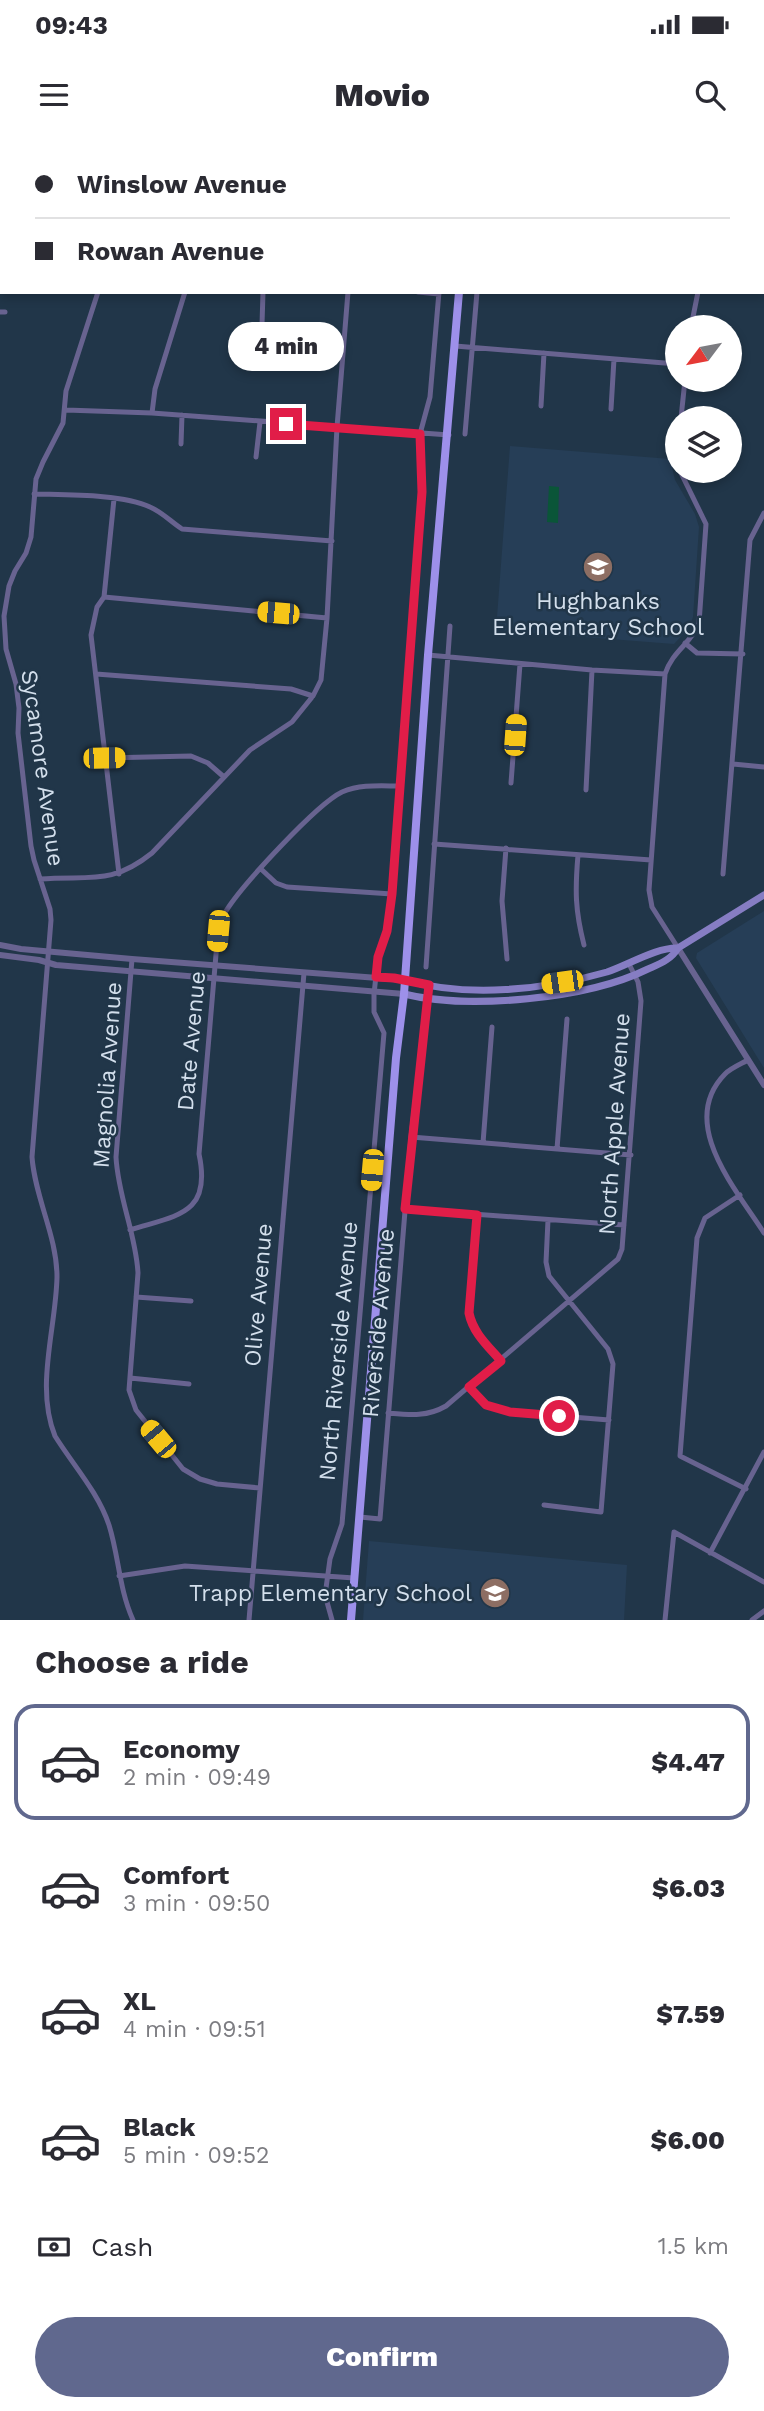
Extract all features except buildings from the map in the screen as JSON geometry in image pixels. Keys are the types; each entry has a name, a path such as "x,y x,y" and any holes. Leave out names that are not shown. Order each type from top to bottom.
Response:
{"main road":[{"name":"North Riverside Avenue","path":"351,1620 459,294"},
{"path":"404,994 427,999 499,1001 550,997 606,985 635,976 673,957 678,948 764,895"},
{"path":"404,980 433,986 482,989 536,986 594,975 667,948 678,948"}],"street":[{"name":"Sycamore Avenue","path":"97,294 66,391 66,410 58,435 43,462 34,494 31,537 9,586 3,631 16,684 32,846 50,909 50,951 32,1157 33,1175 53,1248 57,1276 48,1377 50,1424 55,1436 100,1504 114,1546 126,1605 133,1620"},
{"path":"152,413 155,389 184,294"},
{"path":"261,357 262,294"},
{"path":"40,879 91,879 119,874 136,867 250,750 292,722 313,696 321,680 327,618 337,427 348,294"},
{"name":"North Riverside Avenue","path":"332,1620 327,1602 328,1577 330,1559 342,1524 384,1033 374,1012 374,994 378,957 387,931 392,894 422,492 420,434 430,397 439,294"},
{"path":"466,435 477,294"},
{"path":"693,315 698,294"},
{"path":"455,346 665,363"},
{"path":"541,406 544,353"},
{"path":"611,410 614,359"},
{"path":"66,410 152,413 449,435"},
{"path":"181,415 181,444"},
{"path":"256,457 260,422"},
{"path":"687,483 704,515 707,532 699,623 693,635 673,656 665,674 649,890 652,907 764,1085"},
{"path":"34,494 114,499 150,507 182,528 332,541"},
{"path":"114,499 104,597 97,607 91,635 119,874"},
{"path":"723,874 743,654 750,540 764,513"},
{"path":"104,597 327,618"},
{"path":"426,967 450,626"},
{"path":"685,643 697,653 743,654"},
{"path":"428,655 665,674"},
{"path":"511,783 520,664"},
{"path":"586,790 592,670"},
{"path":"96,674 291,689 313,696"},
{"path":"104,758 191,756 208,763 224,777"},
{"path":"733,764 764,767"},
{"name":"Date Avenue","path":"130,1230 184,1213 197,1202 203,1185 199,1154 218,931 226,911 319,807 339,794 362,786 400,786"},
{"path":"434,844 651,860"},
{"path":"506,848 502,901 507,958"},
{"path":"578,855 576,914 584,944"},
{"path":"261,869 276,883 287,887 392,894"},
{"path":"0,945 132,959 404,980"},
{"path":"0,955 49,963 214,980 374,994 404,994"},
{"name":"Magnolia Avenue","path":"132,959 116,1157 117,1179 137,1254 129,1390 136,1410 183,1469 218,1485 260,1489"},
{"name":"North Apple Avenue","path":"388,1413 417,1416 432,1414 446,1406 618,1259 622,1249 631,1155 641,1001 629,964"},
{"name":"Olive Avenue","path":"249,1620 304,973"},
{"name":"Riverside Avenue","path":"360,1517 380,1519 411,1137 427,999 433,986"},
{"path":"557,1149 567,1020"},
{"path":"483,1143 492,1027"},
{"path":"748,1060 726,1073 707,1104 706,1130 709,1142 764,1233"},
{"path":"411,1137 631,1155"},
{"path":"740,1195 705,1218 697,1238 680,1456 746,1489"},
{"path":"405,1209 624,1225"},
{"path":"477,1215 469,1313 477,1334 501,1361"},
{"path":"544,1506 601,1512 613,1364 608,1349 550,1276 546,1262 548,1220"},
{"path":"136,1297 191,1301"},
{"path":"130,1378 189,1384"},
{"path":"469,1387 486,1405 510,1412 609,1420"},
{"path":"710,1553 764,1452"},
{"path":"665,1620 674,1532 764,1582"},
{"path":"119,1576 185,1566 354,1578"},
{"path":"752,1620 764,1611"}],"shaded area":[{"name":"Hughbanks Elementary School","path":"510,446 665,459 665,483 677,483 695,514 699,527 693,617 689,628 674,644 496,630"},
{"path":"764,911 764,1068 696,958 697,953"},
{"name":"Trapp Elementary School","path":"369,1541 627,1565 624,1620 363,1620"}],"green space":[{"path":"549,486 559,487 558,523 547,522"}],"place":[{"name":"Hughbanks Elementary School","path":"598,567"},
{"name":"Trapp Elementary School","path":"495,1593"}],"route":[{"path":"286,424 420,434 422,492 392,894 376,977 429,985 405,1209 477,1215 469,1313 477,1334 501,1361 469,1387 486,1405 510,1412 559,1416"}]}
